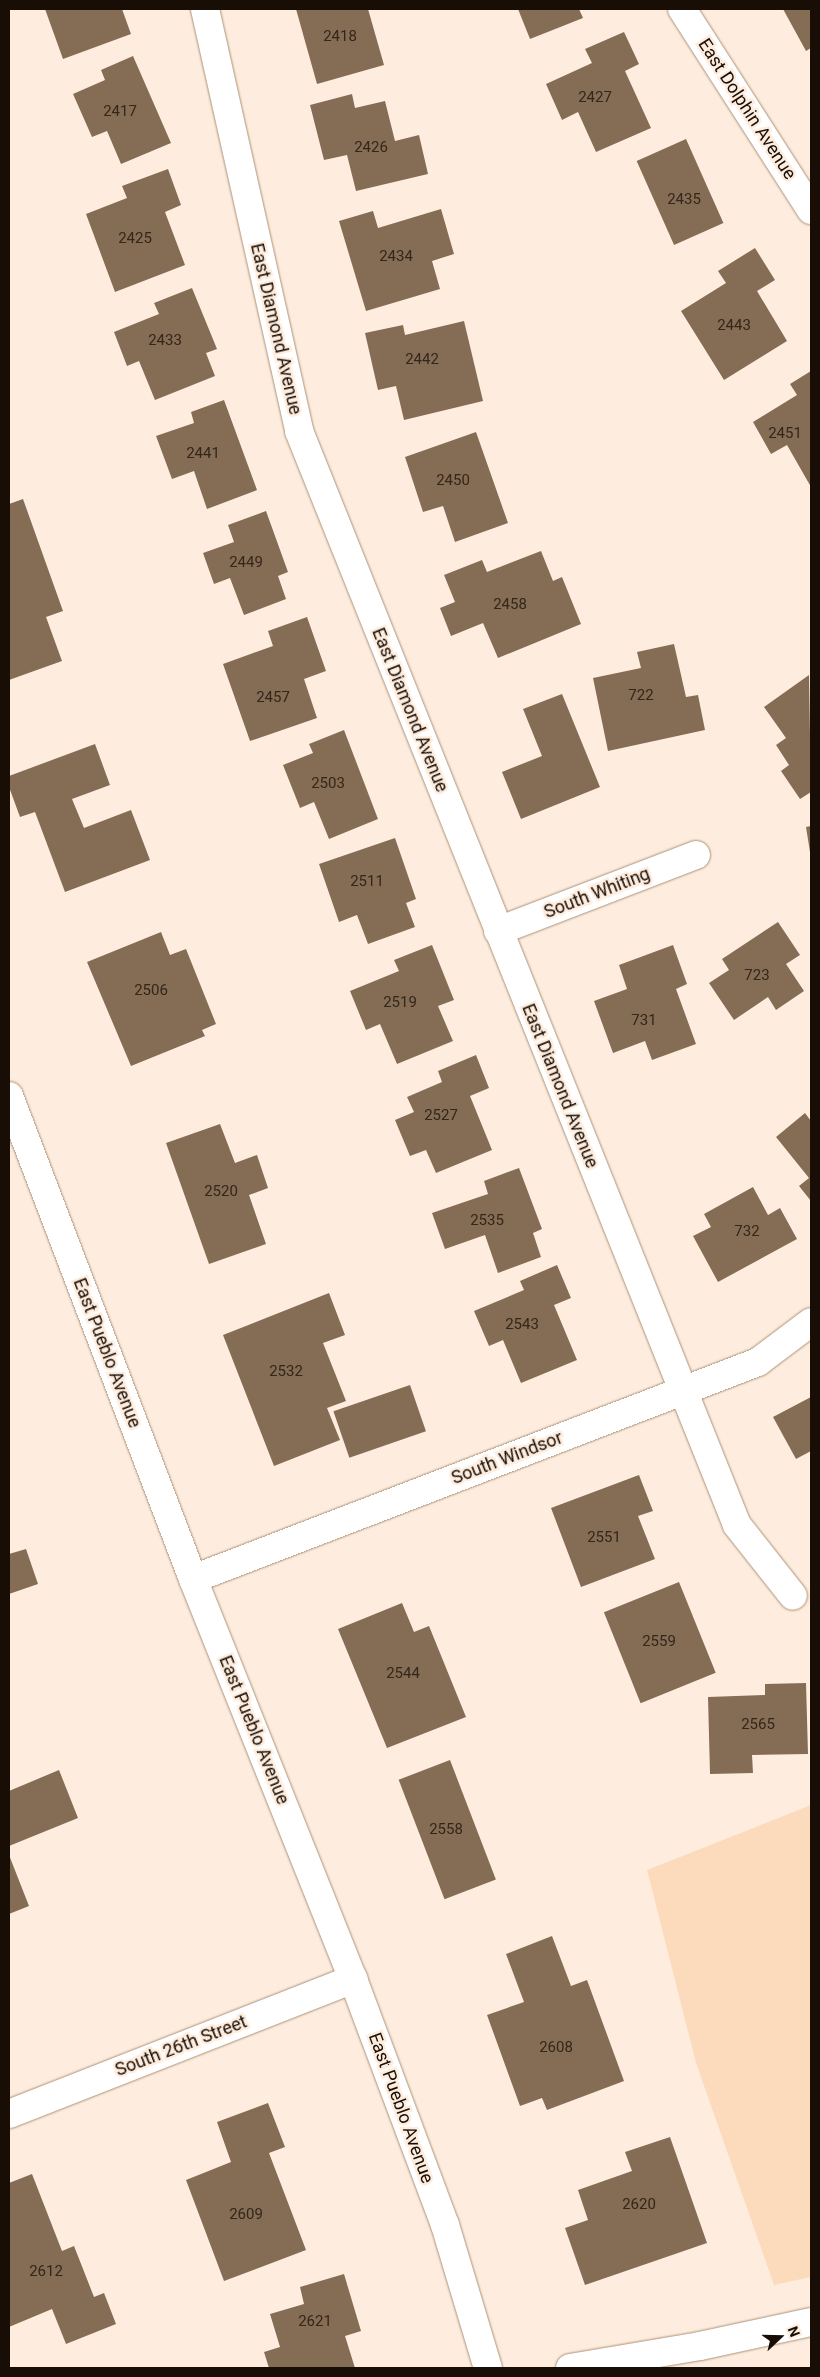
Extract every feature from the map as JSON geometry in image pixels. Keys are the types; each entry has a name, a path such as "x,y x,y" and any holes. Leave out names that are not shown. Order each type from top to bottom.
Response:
{"street":[{"name":"East Diamond Avenue","path":"205,9 299,431 737,1525 792,1596"},
{"name":"East Dolphin Avenue","path":"682,9 811,210"},
{"name":"South Whiting","path":"498,931 696,855"},
{"name":"East Pueblo Avenue","path":"9,1096 193,1579 353,1979 445,2225 488,2368"},
{"name":"South Windsor","path":"193,1579 758,1362 811,1322"},
{"name":"South 26th Street","path":"9,2114 353,1979"},
{"path":"570,2368 700,2346 811,2322"}],"shaded area":[{"path":"811,1805 811,2277 774,2285 696,2063 647,1870"}],"building":[{"path":"45,9 122,9 131,34 63,59"},
{"path":"296,9 368,9 384,65 317,84"},
{"path":"518,9 579,9 583,18 530,39"},
{"path":"783,9 811,9 811,48 806,51"},
{"path":"624,32 639,64 625,71 651,128 596,152 578,112 562,120 546,84 592,63 585,49"},
{"path":"133,56 171,143 121,164 107,131 92,137 73,94 105,80 101,70"},
{"path":"352,94 355,108 385,101 395,141 419,135 428,174 356,191 347,155 324,160 310,105"},
{"path":"686,139 723,223 674,245 637,161"},
{"path":"168,169 181,205 165,212 185,265 115,292 86,214 127,198 122,186"},
{"path":"441,209 454,254 432,261 440,289 366,311 339,221 373,211 378,228"},
{"path":"755,248 775,280 757,291 787,341 724,380 681,311 726,283 718,271"},
{"path":"192,288 217,349 206,353 215,376 155,400 139,361 127,366 114,332 159,314 154,303"},
{"path":"464,321 483,401 404,420 396,386 378,390 365,333 403,325 405,335"},
{"path":"811,371 811,487 787,445 771,454 753,422 797,395 790,384"},
{"path":"224,400 257,490 207,509 194,471 172,479 156,436 194,423 191,412"},
{"path":"476,432 508,523 455,542 443,506 423,512 405,457"},
{"path":"23,499 63,611 46,617 62,661 9,680 9,504"},
{"path":"266,511 288,572 278,576 286,599 244,615 230,578 214,584 203,553 234,542 228,525"},
{"path":"541,551 553,581 562,577 581,624 498,658 483,623 451,636 440,608 455,602 444,575 482,560 487,572"},
{"path":"307,617 326,671 304,679 317,718 250,741 223,664 273,646 268,631"},
{"path":"674,644 686,697 698,695 705,730 608,751 593,678 641,668 637,652"},
{"path":"809,675 811,792 800,799 781,771 789,765 776,745 786,738 764,707"},
{"path":"562,694 600,787 521,819 502,772 542,756 523,709"},
{"path":"344,730 378,819 329,839 314,802 300,808 283,765 313,753 309,744"},
{"path":"95,744 110,785 72,799 84,828 131,810 150,860 65,892 35,812 20,817 9,787 9,776"},
{"path":"811,826 811,852 810,852 806,827"},
{"path":"395,838 416,899 406,903 415,927 368,944 357,915 339,922 319,864"},
{"path":"778,922 800,955 786,964 804,991 776,1010 768,997 734,1020 709,983 729,970 722,959"},
{"path":"161,932 170,955 186,949 216,1024 202,1030 205,1036 131,1066 87,962"},
{"path":"432,945 454,1000 438,1006 453,1041 397,1064 380,1024 366,1030 350,991 399,971 394,960"},
{"path":"673,945 687,984 676,989 696,1044 652,1060 645,1041 613,1053 594,1001 627,989 619,965"},
{"path":"476,1055 489,1088 470,1096 492,1150 436,1173 426,1150 410,1156 395,1120 414,1112 407,1097 442,1082 438,1071"},
{"path":"805,1113 811,1121 811,1201 799,1186 809,1178 776,1137"},
{"path":"220,1124 235,1163 257,1155 268,1188 249,1195 266,1244 209,1264 166,1143"},
{"path":"519,1168 542,1229 533,1233 541,1257 498,1273 485,1235 445,1249 432,1213 488,1194 484,1181"},
{"path":"753,1187 768,1215 780,1208 797,1239 718,1282 693,1236 711,1227 704,1214"},
{"path":"557,1265 571,1298 554,1305 577,1360 521,1383 503,1340 489,1346 474,1311 524,1290 520,1281"},
{"path":"329,1293 345,1335 323,1343 346,1401 327,1408 340,1440 274,1466 223,1335"},
{"path":"410,1385 426,1431 349,1458 333,1411"},
{"path":"811,1397 811,1451 796,1459 773,1417"},
{"path":"639,1475 653,1511 638,1516 655,1559 581,1587 551,1508"},
{"path":"26,1549 38,1584 9,1594 9,1554"},
{"path":"679,1582 716,1673 641,1703 604,1612"},
{"path":"402,1603 414,1632 429,1626 466,1717 387,1748 338,1629"},
{"path":"806,1683 808,1754 752,1755 753,1773 710,1774 708,1697 765,1695 765,1684"},
{"path":"450,1760 496,1879 445,1899 399,1780"},
{"path":"59,1770 78,1818 9,1846 9,1791"},
{"path":"9,1855 29,1906 9,1914"},
{"path":"552,1936 571,1986 587,1980 624,2081 547,2110 542,2098 520,2106 487,2015 524,2002 506,1954"},
{"path":"268,2103 285,2147 269,2153 306,2250 224,2281 186,2180 231,2162 217,2122"},
{"path":"670,2137 707,2243 585,2285 565,2228 588,2220 578,2190 632,2171 625,2152"},
{"path":"32,2174 62,2251 74,2246 94,2297 104,2293 116,2324 66,2344 52,2309 9,2327 9,2183"},
{"path":"344,2274 361,2331 345,2336 355,2368 269,2368 264,2352 280,2347 270,2314 304,2304 300,2287"}]}
